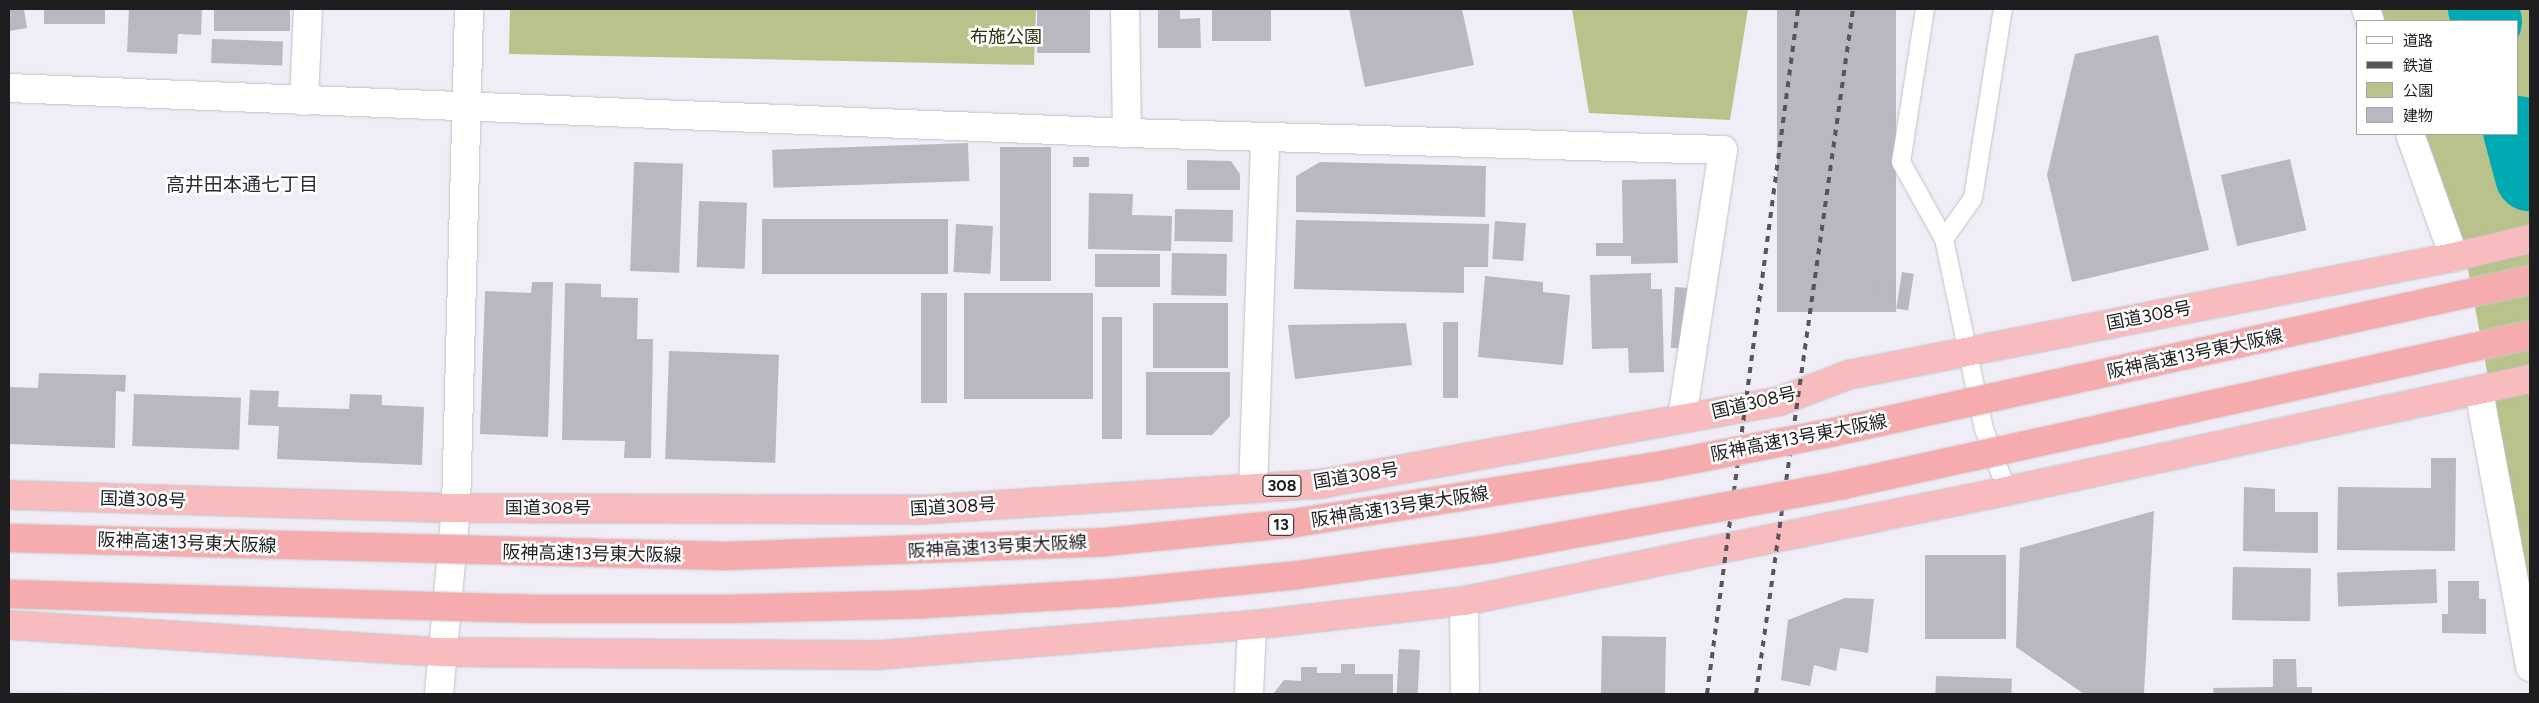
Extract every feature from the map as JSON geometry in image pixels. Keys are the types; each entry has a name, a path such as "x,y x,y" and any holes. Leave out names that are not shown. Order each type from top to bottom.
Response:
{"highway":[{"name":"国道308号","path":"9,495 456,508 918,510 1320,484 1780,401 1848,375 2454,257 2530,239"},
{"name":"阪神高速13号東大阪線","path":"9,538 727,556 1105,542 1294,523 1658,466 1834,432 2530,280"},
{"path":"9,594 537,609 726,609 924,604 1106,594 1288,576 1491,549 1843,485 2530,335"},
{"path":"9,625 441,651 879,655 1252,625 1464,602 2007,491 2530,380"}],"street":[{"path":"304,100 308,9"},
{"path":"439,694 441,651 456,508 469,9"},
{"path":"1125,9 1128,133"},
{"path":"9,88 1128,133 1723,150 1682,418"},
{"path":"2410,135 2454,257"},
{"path":"1253,488 1265,137"},
{"path":"2479,391 2530,667"},
{"path":"1464,602 1465,694"},
{"path":"1249,694 1252,625"}],"lane":[{"path":"1924,9 1901,162 1944,239 1984,429 2007,491"},
{"path":"1944,239 1973,198 2003,9"}],"shaded area":[{"path":"9,690 134,694 9,694"}],"green space":[{"name":"布施公園","path":"510,9 1036,9 1034,65 509,54"},
{"path":"1572,9 1748,9 1730,120 1589,113"},
{"path":"2379,9 2530,9 2530,602 2462,237 2421,135 2519,135 2519,20 2383,20"}],"building":[{"path":"9,9 24,9 27,28 9,31"},
{"path":"44,9 105,9 105,24 44,24"},
{"path":"129,9 202,9 201,35 178,34 177,54 127,52"},
{"path":"214,9 290,9 290,31 214,31"},
{"path":"1037,9 1090,9 1090,53 1037,53"},
{"path":"1158,9 1180,9 1180,19 1200,18 1201,48 1158,48"},
{"path":"1212,9 1271,9 1271,41 1212,41"},
{"path":"1349,9 1462,9 1474,65 1365,87"},
{"path":"1777,9 1896,9 1896,312 1777,312"},
{"path":"2158,35 2209,250 2072,282 2047,175 2075,54"},
{"path":"212,39 283,41 282,65 211,63"},
{"path":"968,143 969,181 773,188 772,150"},
{"path":"1000,147 1051,147 1051,281 1000,281"},
{"path":"1073,157 1089,157 1089,167 1073,167"},
{"path":"2290,159 2306,230 2237,246 2221,175"},
{"path":"1187,160 1231,161 1240,174 1240,190 1187,190"},
{"path":"634,162 683,164 679,273 630,271"},
{"path":"1320,162 1486,166 1485,217 1296,212 1296,176"},
{"path":"1676,179 1678,263 1631,264 1631,256 1596,256 1596,243 1623,243 1622,180"},
{"path":"1089,193 1133,194 1132,215 1172,216 1171,251 1088,249"},
{"path":"699,201 747,203 745,269 697,267"},
{"path":"1175,209 1233,210 1232,242 1174,241"},
{"path":"762,219 948,219 948,274 762,274"},
{"path":"1296,220 1489,224 1488,267 1464,267 1464,293 1294,289"},
{"path":"1495,221 1526,223 1523,261 1492,259"},
{"path":"956,224 993,226 990,274 953,272"},
{"path":"1172,253 1227,254 1226,296 1171,295"},
{"path":"1095,254 1160,254 1160,287 1095,287"},
{"path":"1902,272 1914,274 1908,310 1896,309"},
{"path":"1651,273 1651,289 1662,289 1664,372 1629,373 1628,348 1592,349 1590,275"},
{"path":"1485,276 1543,282 1543,292 1570,295 1563,365 1478,357"},
{"path":"532,282 553,282 548,437 480,434 485,291 531,293"},
{"path":"1876,282 1894,283 1893,298 1875,297"},
{"path":"565,283 601,284 601,297 638,298 637,339 653,339 651,458 624,458 625,441 562,440"},
{"path":"1675,287 1688,288 1684,349 1671,348"},
{"path":"921,293 947,293 947,403 921,403"},
{"path":"964,293 1093,293 1093,399 964,399"},
{"path":"1153,303 1228,303 1228,368 1153,368"},
{"path":"1102,317 1122,317 1122,439 1102,439"},
{"path":"1443,322 1458,322 1458,398 1443,398"},
{"path":"1406,323 1412,365 1295,379 1288,325"},
{"path":"669,351 779,355 775,463 665,459"},
{"path":"1146,372 1230,372 1230,416 1212,435 1146,435"},
{"path":"39,373 126,375 125,392 116,391 115,448 9,444 9,387 38,388"},
{"path":"250,390 279,391 278,407 349,409 350,394 382,395 382,405 424,407 422,465 277,459 279,426 248,425"},
{"path":"134,394 241,398 239,450 132,446"},
{"path":"2431,458 2456,458 2455,551 2337,550 2338,487 2431,488"},
{"path":"2244,487 2275,489 2275,512 2318,512 2318,553 2243,551"},
{"path":"2154,511 2144,693 2084,694 2016,647 2020,548"},
{"path":"1925,555 2006,555 2006,639 1925,639"},
{"path":"2233,567 2311,568 2310,621 2232,620"},
{"path":"2436,569 2437,603 2338,606 2337,572"},
{"path":"2448,581 2479,581 2479,599 2486,599 2486,634 2442,633 2442,614 2448,614"},
{"path":"1845,598 1874,599 1868,653 1840,648 1836,671 1814,665 1810,686 1781,680 1788,620"},
{"path":"1602,636 1666,637 1665,694 1601,694"},
{"path":"1399,649 1420,650 1418,694 1397,694"},
{"path":"2273,659 2296,659 2297,687 2312,687 2312,694 2214,694 2213,688 2273,687"},
{"path":"1341,664 1355,664 1355,674 1393,674 1393,694 1273,694 1284,680 1301,681 1301,667 1317,667 1317,673 1341,673"},
{"path":"1936,676 2012,679 2011,694 1935,694"}],"waterway":[{"path":"2483,9 2487,20"},
{"path":"2519,135 2530,176"}],"railway":[{"path":"1707,694 1798,9"},
{"path":"1756,694 1853,9"}],"district":[{"name":"高井田本通七丁目","path":"242,185"}]}
